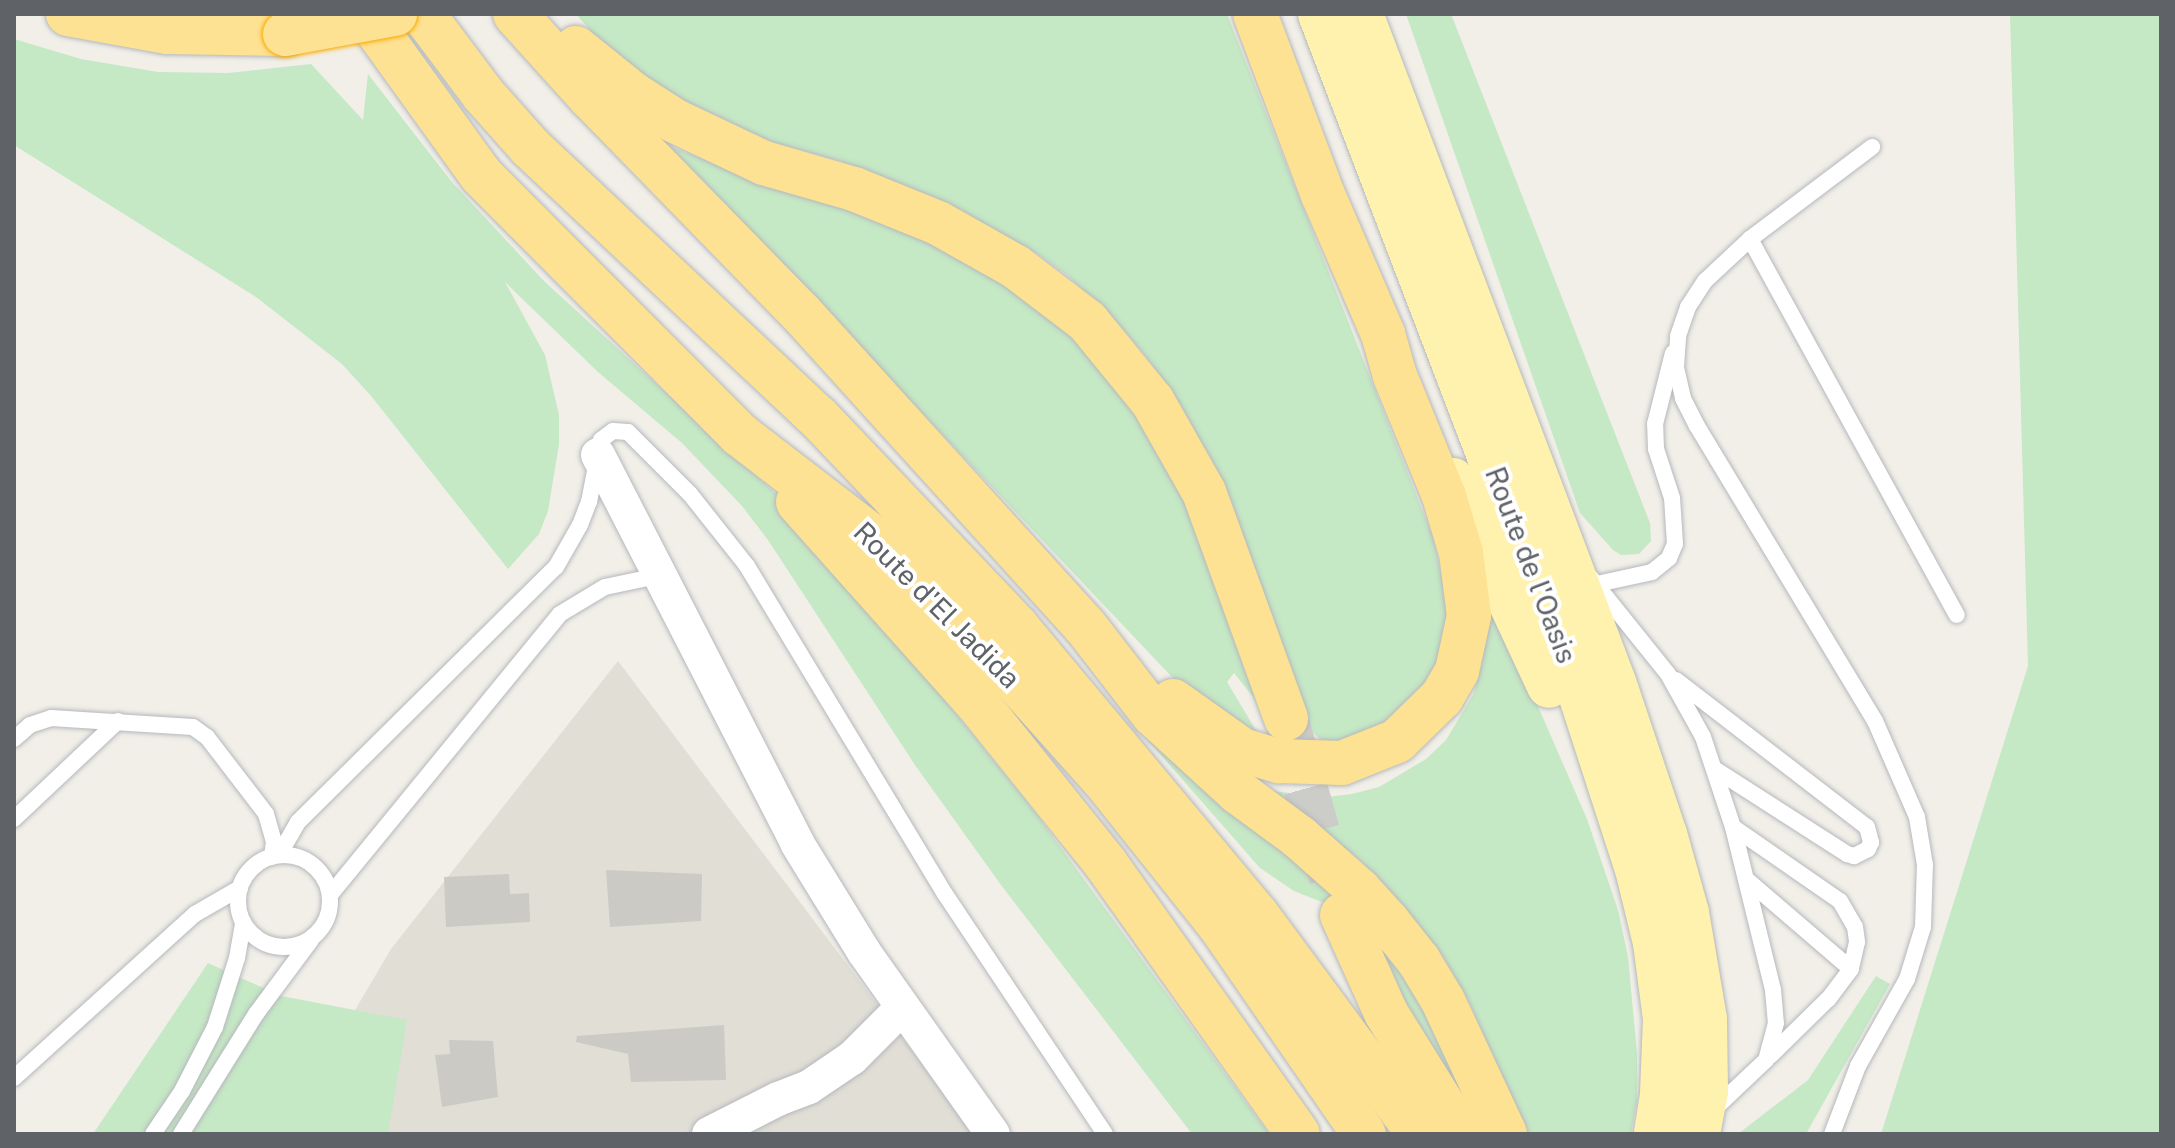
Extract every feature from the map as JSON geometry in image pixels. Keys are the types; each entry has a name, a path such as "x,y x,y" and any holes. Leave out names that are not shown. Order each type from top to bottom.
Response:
{"highway":[{"path":"68,14 167,32 285,34 395,14"},
{"name":"Route d'El Jadida","path":"365,14 481,175 739,434 882,544 984,646 1094,769 1221,927 1364,1134"},
{"name":"Route d'El Jadida","path":"423,14 483,94 530,147 818,417 1017,627 1257,915 1419,1134"},
{"path":"515,14 590,97 801,313 1085,626 1153,714 1192,752 1299,837 1359,890 1388,922 1443,1001 1505,1134"},
{"path":"541,14 594,64 675,121 764,163 854,189 938,223 1016,267 1087,321 1153,402 1204,492 1286,719"},
{"path":"1085,626 1193,719 1242,750 1279,761 1342,763 1397,741 1442,697 1457,671 1469,616 1467,587 1444,496 1395,376 1383,334 1337,230 1255,14"},
{"path":"739,434 978,704 1106,864 1298,1134"},
{"path":"1342,915 1386,1013 1461,1134"}],"main road":[{"name":"Route de l'Oasis","path":"1320,14 1550,612 1626,834 1647,905 1662,981 1665,1057 1656,1134"},
{"name":"Route de l'Oasis","path":"1361,14 1641,755 1687,913 1705,1019 1706,1079 1700,1127"},
{"path":"1383,334 1579,752 1626,834"}],"street":[{"path":"598,455 797,843 902,1008 993,1134"},
{"path":"709,1134 809,1087 852,1058 902,1008"}],"lane":[{"path":"1597,584 1652,572 1669,558 1675,544 1672,498 1656,449 1655,424 1688,307 1705,281 1750,239 1872,147"},
{"path":"1750,239 1957,615"},
{"path":"1678,336 1676,367 1683,398 1875,721 1917,817 1925,865 1923,927 1907,979 1858,1066 1832,1134"},
{"path":"276,856 298,822 556,567 580,525 606,434 620,430 628,432 720,529 747,566 945,894 1105,1134"},
{"path":"1561,545 1597,584 1668,674 1703,737 1733,827 1774,998 1776,1023 1766,1060"},
{"path":"330,895 560,614 605,587 662,575"},
{"path":"1668,674 1867,827 1871,842 1868,849 1862,854 1847,854 1716,770"},
{"path":"16,732 51,718 185,724 207,737 266,814 276,856"},
{"path":"14,819 109,733 118,721"},
{"path":"1700,1127 1828,999 1851,969 1857,942 1855,927 1840,901 1733,827"},
{"path":"153,1134 182,1091 215,1027 237,958 243,923 238,900 240,888 252,868 276,856 291,855 313,865 321,873 330,895 327,919 256,1014 181,1134"},
{"path":"1746,879 1851,969"},
{"path":"14,1078 195,914 240,888"},
{"path":"243,923 251,934 274,947 287,948 312,939"}],"shaded area":[{"path":"618,661 973,1134 282,1134 391,949"}],"green space":[{"path":"576,14 1227,14 1433,537 1449,611 1446,653 1403,721 1328,745 1310,731 1209,461 1192,425 1148,359 1123,329 1068,276 1036,253 923,193 840,161 753,137 671,99 600,42"},
{"path":"1406,14 1451,14 1650,523 1651,541 1639,554 1621,555 1613,550 1580,513"},
{"path":"2010,14 2161,14 2161,1134 1881,1134 2028,666"},
{"path":"14,39 81,59 158,72 228,73 311,64 363,120 368,74 451,181 544,281 784,501 1035,812 1269,1134 1192,1134 1001,885 915,765 768,540 742,506 682,443 598,372 505,282 545,355 559,415 559,444 548,511 539,534 508,569 372,397 342,364 256,297 14,145"},
{"path":"669,146 716,164 818,193 1011,280 1106,366 1180,486 1263,709 1234,673 1227,682 1257,732 1190,694 1171,676"},
{"path":"1496,610 1587,819 1618,910 1628,957 1637,1053 1637,1101 1631,1134 1520,1134 1492,1054 1468,1000 1438,950 1363,863 1271,791 1325,797 1352,794 1379,787 1426,759 1446,740 1474,693 1486,639 1485,611"},
{"path":"1149,733 1315,869 1407,966 1484,1134 1332,906 1294,891 1260,868 1145,737"},
{"path":"208,963 281,996 407,1020 388,1134 93,1134"},
{"path":"1876,976 1890,984 1806,1134 1738,1134 1808,1080"}],"building":[{"path":"606,870 702,874 701,921 610,927"},
{"path":"509,874 510,894 529,893 530,922 446,927 444,877"},
{"path":"724,1025 726,1080 631,1082 628,1054 576,1042 577,1036"},
{"path":"449,1040 493,1041 498,1097 442,1107 435,1055 450,1054"}],"tunnel":[{"path":"1288,725 1331,878"}]}
